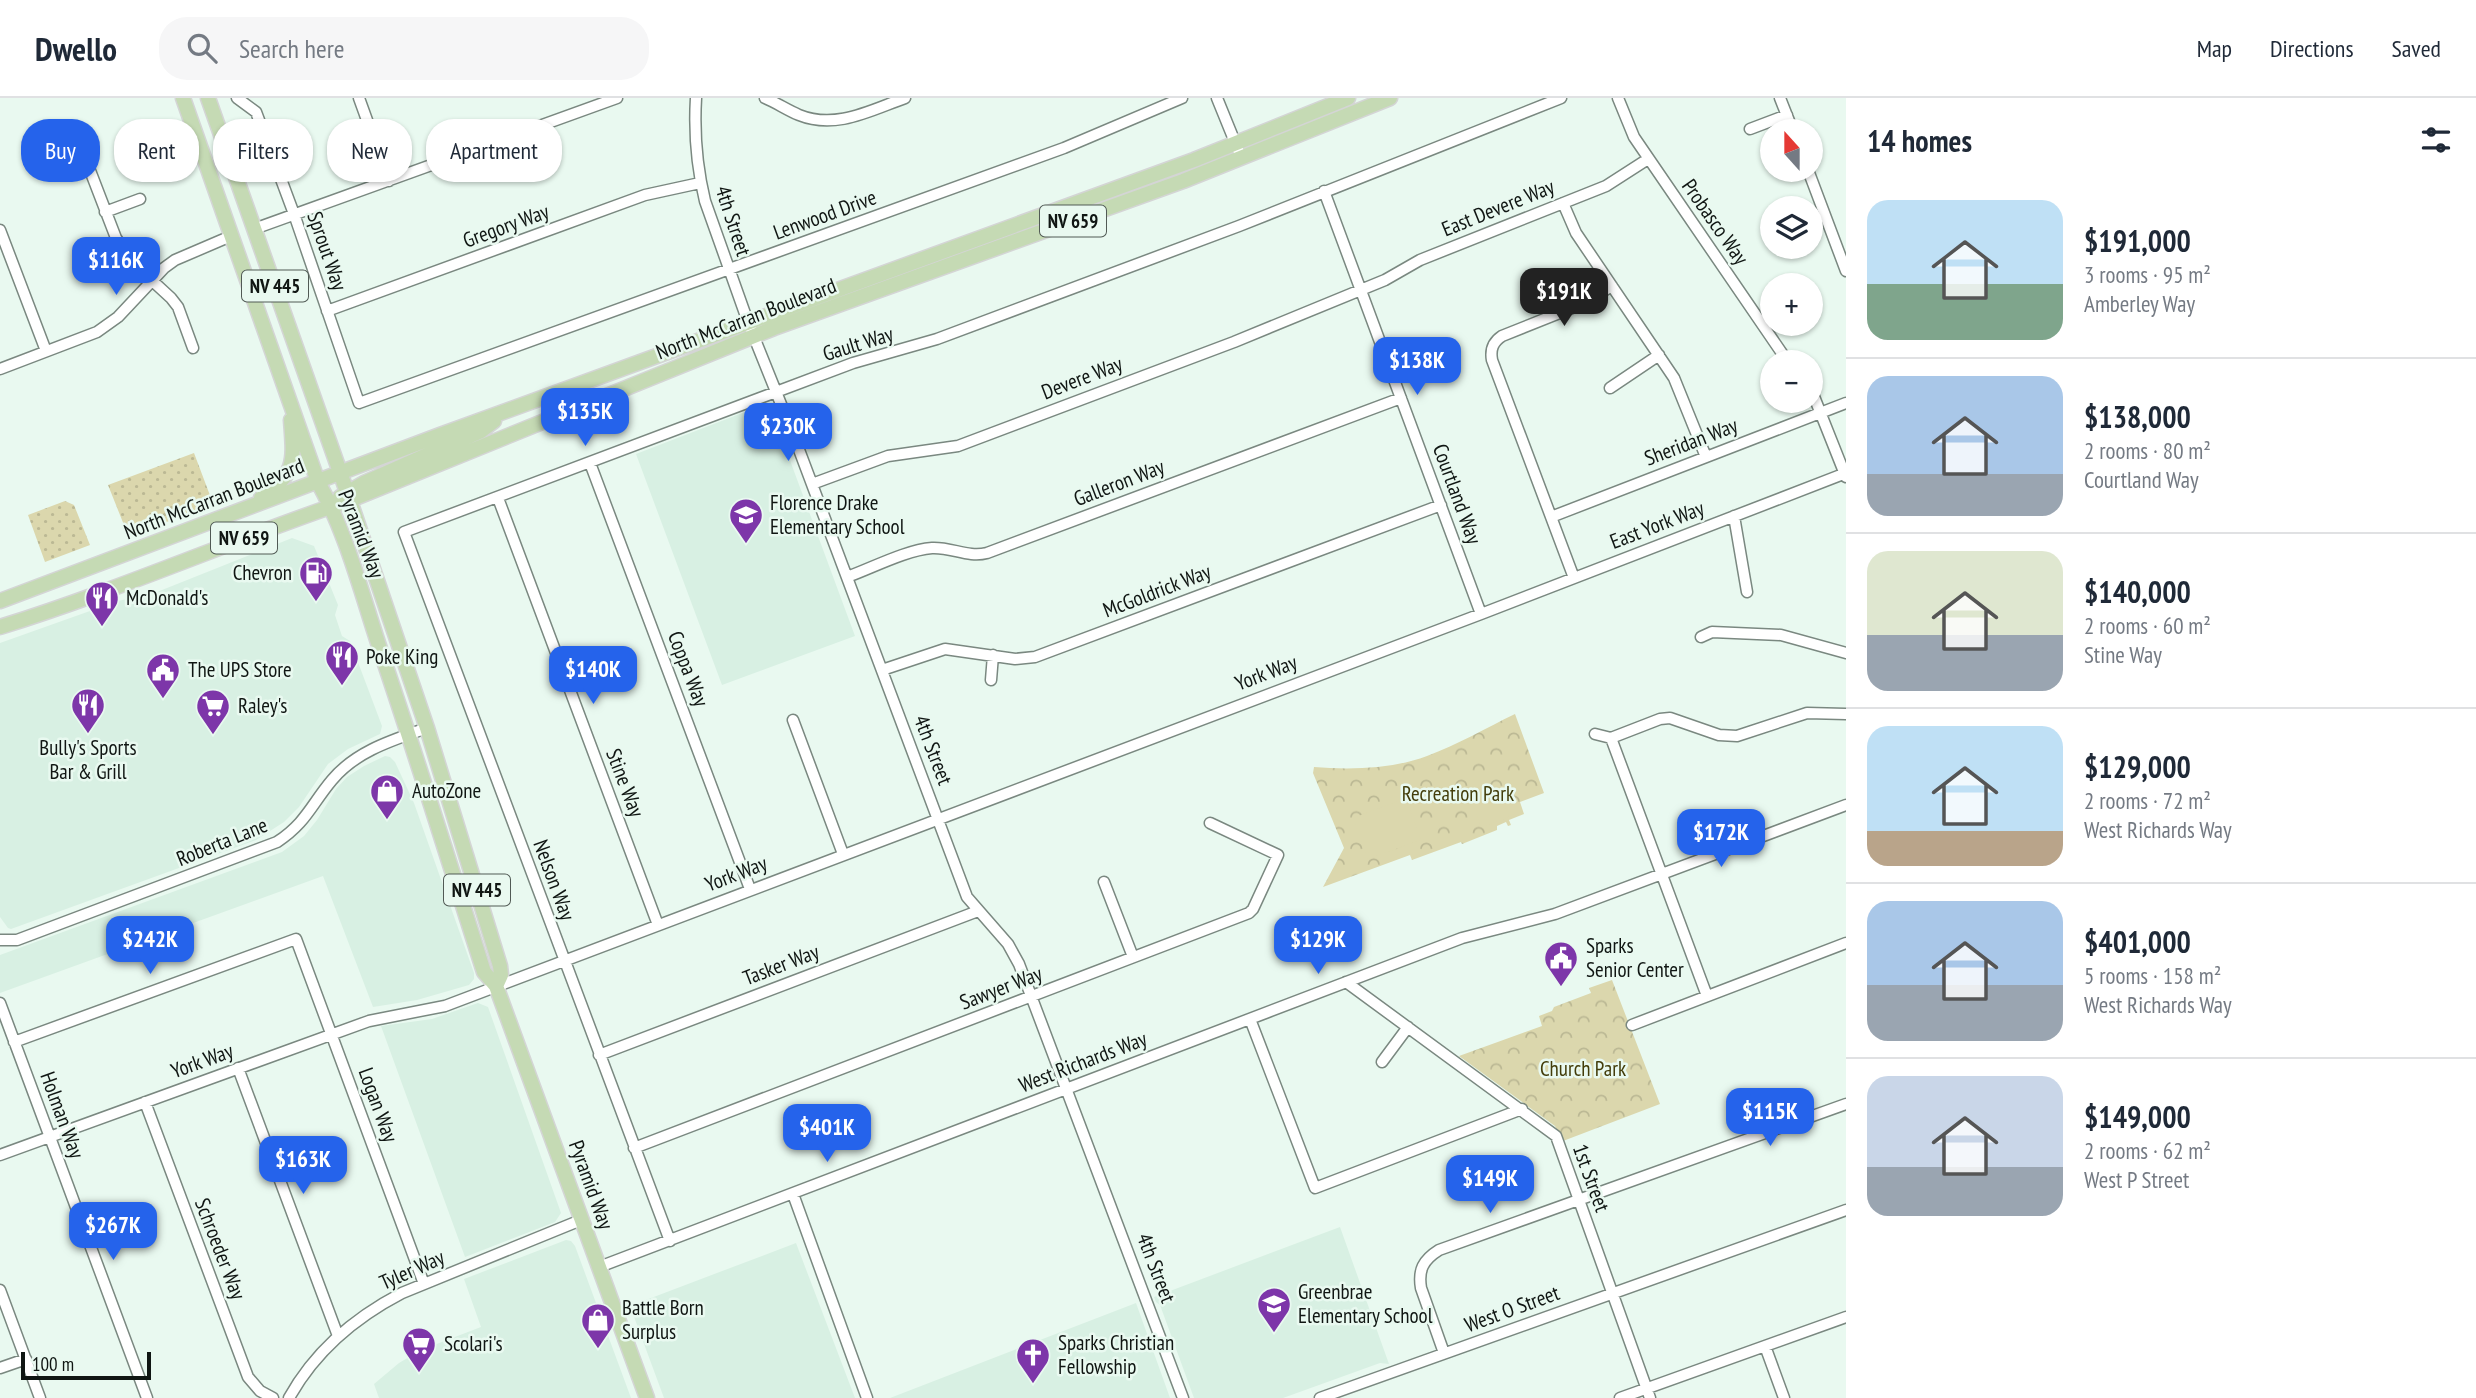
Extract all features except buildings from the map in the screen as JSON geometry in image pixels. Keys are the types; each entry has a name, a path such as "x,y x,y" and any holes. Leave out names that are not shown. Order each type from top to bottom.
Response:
{"main road":[{"name":"Pyramid Way","path":"183,98 318,482 331,507 409,734 484,972 496,986 647,1398"},
{"name":"Pyramid Way","path":"208,98 428,727 500,966 501,975 496,986"},
{"name":"North McCarran Boulevard","path":"0,627 71,604 331,507 349,496 754,337 1183,181 1238,150 1348,98"},
{"name":"North McCarran Boulevard","path":"0,601 748,323 1390,98"},
{"path":"248,508 281,483 293,463 290,401"},
{"path":"349,496 481,431 503,413"}],"street":[{"name":"Sprout Way","path":"237,98 256,112 359,403"},
{"path":"359,98 367,119"},
{"path":"412,173 617,98"},
{"name":"4th Street","path":"696,98 696,138 701,183 748,323 812,484 967,897 1015,955 1182,1398"},
{"path":"765,98 801,116 826,121 851,118 905,98"},
{"name":"Lenwood Drive","path":"359,403 1063,148 1182,98"},
{"path":"1217,98 1238,150"},
{"name":"Gault Way","path":"404,532 853,363 937,339 1561,98"},
{"name":"Probasco Way","path":"1618,98 1634,137 1648,159 1780,350"},
{"path":"1780,98 1788,119"},
{"path":"1750,129 1787,115"},
{"name":"East Devere Way","path":"1360,290 1420,260 1606,186 1648,159"},
{"path":"94,182 123,250 178,307 193,348"},
{"path":"254,229 386,182"},
{"path":"1813,182 1846,271"},
{"name":"Gregory Way","path":"327,311 645,195 701,183"},
{"name":"Courtland Way","path":"1324,191 1481,614"},
{"path":"106,212 140,199"},
{"path":"1563,203 1576,233 1678,385 1706,457"},
{"path":"0,230 46,351"},
{"path":"0,369 109,326 175,260 231,236"},
{"path":"1574,578 1492,360 1493,344 1502,335 1582,304 1612,286"},
{"name":"Devere Way","path":"812,484 888,456 958,446 1234,342 1360,290"},
{"path":"1610,388 1659,355"},
{"name":"Galleron Way","path":"847,577 919,550 942,549 968,555 987,553 1401,398"},
{"name":"Sheridan Way","path":"1823,411 1846,403"},
{"name":"Sheridan Way","path":"1551,517 1818,413"},
{"path":"1821,413 1846,475"},
{"name":"Coppa Way","path":"590,463 750,889"},
{"name":"East York Way","path":"1481,614 1846,475"},
{"name":"Stine Way","path":"498,498 658,925"},
{"name":"McGoldrick Way","path":"882,670 945,649 1015,659 1035,657 1441,505"},
{"path":"1734,516 1746,592"},
{"name":"Nelson Way","path":"404,532 670,1241"},
{"name":"York Way","path":"0,1155 369,1021 445,1006 1481,614"},
{"path":"1701,637 1712,632 1780,635 1846,653"},
{"path":"991,680 993,656"},
{"path":"1595,734 1611,738 1660,719 1679,720 1718,735 1737,736 1807,713 1846,714"},
{"path":"793,720 843,854"},
{"name":"Roberta Lane","path":"0,940 17,940 278,842 302,822 332,780 345,767 374,748 428,727"},
{"path":"1611,738 1707,996"},
{"name":"West Richards Way","path":"599,1267 1462,938 1532,921 1584,904 1846,805"},
{"name":"Sawyer Way","path":"634,1148 1249,913 1279,855 1210,823"},
{"path":"1104,882 1133,957"},
{"name":"Tasker Way","path":"599,1055 978,911"},
{"name":"Logan Way","path":"15,1042 296,940 424,1284"},
{"path":"1632,1026 1846,943"},
{"name":"1st Street","path":"1346,982 1556,1136 1648,1393"},
{"name":"Holman Way","path":"0,1003 148,1398"},
{"path":"1250,1019 1315,1188 1522,1109"},
{"path":"1382,1062 1408,1027"},
{"path":"238,1068 338,1336"},
{"name":"Schroeder Way","path":"145,1102 248,1377 260,1391 273,1398"},
{"path":"1444,1353 1419,1277 1422,1265 1429,1256 1439,1250 1846,1104"},
{"path":"793,1194 867,1398"},
{"name":"West O Street","path":"1320,1398 1846,1210"},
{"name":"Tyler Way","path":"289,1398 306,1371 338,1336 381,1304 581,1220"},
{"path":"0,1290 40,1398"},
{"path":"1620,1398 1648,1393 1846,1317"},
{"path":"1765,1346 1784,1398"},
{"path":"0,1368 26,1359"}],"shaded area":[{"name":"Florence Drake Elementary School","path":"763,405 771,409 855,636 722,685 636,454"},
{"path":"292,538 314,546 338,605 335,615 342,636 350,641 382,726 380,734 348,749 328,764 299,807 284,822 256,840 8,928 0,917 0,643 118,601 157,592"},
{"path":"385,756 395,762 414,803 474,973 474,979 469,985 417,1000 373,1007 323,876 0,993 0,955 282,852 304,836 347,777"},
{"path":"478,1003 488,1007 561,1213 555,1222 465,1257 381,1026 432,1019"},
{"name":"Greenbrae Elementary School","path":"1340,1227 1389,1364 1380,1363 1283,1398 1194,1398 1160,1305 1154,1297"},
{"path":"566,1240 575,1246 631,1398 379,1398 374,1384 399,1363 421,1350 481,1327 464,1279"},
{"path":"796,1243 855,1398 664,1398 630,1306"},
{"path":"1136,1303 1170,1398 890,1398 1009,1352"}],"green space":[{"path":"194,453 214,506 128,535 108,485"},
{"path":"65,501 74,505 90,545 45,562 28,515"},
{"name":"Recreation Park","path":"1515,714 1544,793 1520,802 1524,814 1509,820 1511,825 1508,826 1506,822 1497,826 1497,830 1462,844 1461,842 1412,860 1410,855 1323,887 1344,848 1313,773 1314,767 1371,768 1400,764 1449,747"},
{"path":"1497,786 1509,817 1481,827 1470,796"},
{"path":"1406,798 1421,840 1368,859 1353,818"},
{"name":"Church Park","path":"1612,980 1660,1104 1563,1141 1555,1126 1459,1056 1542,1026 1539,1016 1552,1011 1554,1007 1591,993 1589,988"}],"place":[{"name":"Florence Drake Elementary School","path":"746,545"},
{"name":"Chevron","path":"316,603"},
{"name":"McDonald's","path":"102,628"},
{"name":"Poke King","path":"342,687"},
{"name":"The UPS Store","path":"163,700"},
{"name":"Bully's Sports Bar & Grill","path":"88,735"},
{"name":"Raley's","path":"213,736"},
{"name":"AutoZone","path":"387,821"},
{"name":"Sparks Senior Center","path":"1561,988"},
{"name":"Greenbrae Elementary School","path":"1274,1334"},
{"name":"Battle Born Surplus","path":"598,1350"},
{"name":"Scolari's","path":"419,1374"},
{"name":"Sparks Christian Fellowship","path":"1033,1385"}]}
